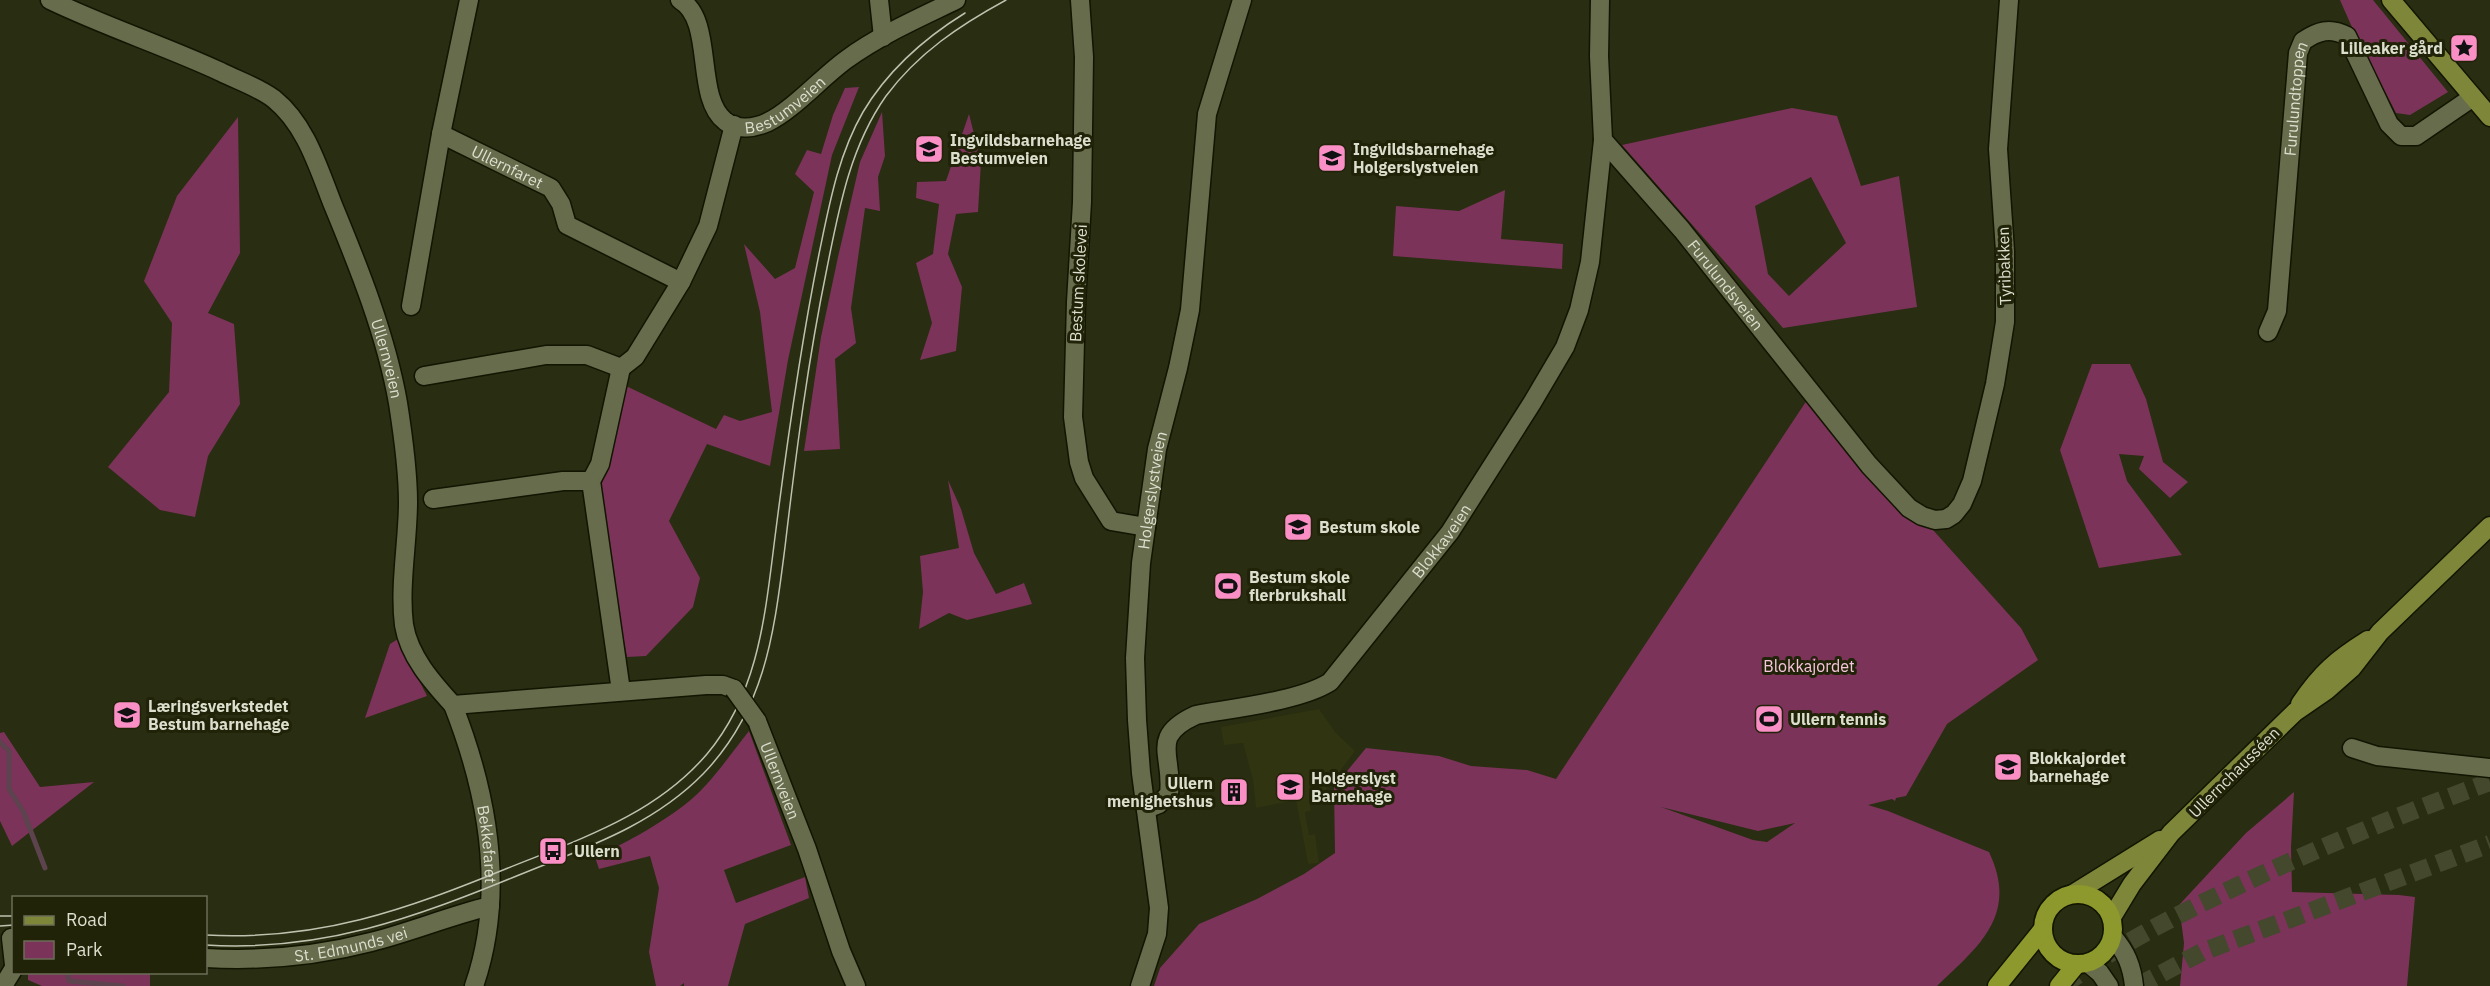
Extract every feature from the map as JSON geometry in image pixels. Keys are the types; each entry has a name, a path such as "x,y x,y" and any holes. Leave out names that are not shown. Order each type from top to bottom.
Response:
{"highway":[{"path":"2059,986 2082,964 2104,953 2113,937 2112,917 2101,902 2092,897 2073,894 2063,897 2048,910 2043,929 2044,939 2056,957 2082,964"},
{"path":"1997,986 2043,929"}],"main road":[{"path":"2391,0 2490,117"},
{"name":"Ullernchausséen","path":"2112,917 2132,884 2171,833 2295,712 2316,680 2339,658 2380,632 2490,526"},
{"name":"Ullernchausséen","path":"2073,894 2171,833"}],"street":[{"name":"Ullernveien","path":"50,0 258,89 281,107 306,139 354,257 378,327 397,400 408,500 404,626 415,655 430,680 453,705 706,685 723,685 734,689 757,721 807,849 841,951 856,986"},
{"path":"411,306 441,134 469,0"},
{"name":"Bestumveien","path":"680,0 688,4 701,37 711,97 718,113 734,126 754,127 771,121 844,61 883,37 956,0"},
{"path":"879,0 883,37"},
{"name":"Bestum skolevei","path":"1080,0 1084,57 1083,202 1076,302 1073,417 1075,438 1084,478 1111,521 1146,527"},
{"name":"Holgerslystveien","path":"1140,986 1157,934 1159,909 1137,720 1135,658 1146,527 1157,449 1190,310 1207,114 1242,0"},
{"path":"1600,0 1599,56 1603,140"},
{"name":"Tyribakken","path":"1946,519 1954,514 1962,504 1971,481 1995,384 2005,322 2005,260 1998,149 2009,0"},
{"name":"Furulundtoppen","path":"2268,332 2277,311 2298,53 2302,40 2318,32 2334,30 2347,36 2389,124 2401,136 2416,136 2473,97"},
{"path":"621,691 591,481 600,464 621,368 635,357 681,282 697,250 708,226 734,126"},
{"name":"Ullernfaret","path":"441,134 551,188 561,204 567,225 681,282"},
{"name":"Furulundsveien","path":"1603,140 1682,230 1869,465 1909,508 1922,516 1935,520 1946,519"},
{"name":"Blokkaveien","path":"1146,809 1167,799 1169,794 1165,747 1171,732 1181,722 1196,715 1308,692 1330,682 1450,532 1545,382 1574,324 1590,262 1603,140"},
{"name":"Ullernveien","path":"424,376 546,355 587,355 621,368"},
{"path":"434,499 563,481 591,481"},
{"name":"Bekkefaret","path":"453,705 481,788 488,831 490,906 484,952 474,986"},
{"path":"2352,748 2377,756 2490,768"},
{"name":"St. Edmunds vei","path":"207,958 242,959 290,956 347,948 490,906"},
{"path":"2113,937 2124,950 2130,963 2134,986"},
{"path":"8,938 12,957"},
{"path":"2082,964 2100,973 2109,986"},
{"path":"3,986 12,970"}],"shaded area":[{"name":"Holgerslyst Barnehage","path":"1319,709 1336,733 1355,751 1326,790 1328,802 1310,805 1311,811 1305,812 1309,835 1315,834 1319,863 1308,864 1296,800 1256,808 1253,780 1243,743 1224,745 1221,727"}],"green space":[{"path":"2340,0 2373,0 2448,92 2410,115 2396,113"},
{"path":"859,87 832,155 788,360 770,466 707,444 669,521 700,578 693,607 646,656 627,657 598,501 624,385 716,429 724,415 740,421 772,412 760,312 744,244 775,279 795,268 814,192 795,174 807,150 821,154 833,115 845,88"},
{"path":"1792,108 1837,116 1861,186 1899,176 1917,307 1783,328 1622,145","holes":["1811,177 1846,243 1789,296 1768,274 1755,206"]},
{"path":"882,112 885,156 878,177 880,211 865,208 851,308 856,343 835,359 840,449 804,451 821,337 838,257 860,162"},
{"path":"969,114 981,162 978,212 956,214 948,254 962,287 956,351 920,360 932,323 916,263 933,254 939,204 916,198 917,182 946,181"},
{"path":"238,117 240,253 208,313 234,324 240,404 208,456 195,517 160,510 108,467 169,392 172,323 144,281 177,196"},
{"path":"1505,190 1501,239 1563,244 1562,269 1393,256 1396,206 1459,211"},
{"path":"2092,364 2130,364 2146,399 2163,462 2188,482 2170,498 2139,469 2144,456 2119,454 2127,481 2182,555 2099,568 2060,450"},
{"name":"Blokkajordet","path":"1811,394 2021,628 2038,660 1947,724 1906,796 1896,798 1895,801 1892,799 1868,805 1989,852 1997,874 1999,894 1997,912 1980,943 1937,986 1154,986 1160,968 1199,924 1257,899 1304,874 1335,853 1334,787 1366,748 1439,756 1471,766 1527,770 1556,779","holes":["1661,807 1758,831 1795,823 1767,842 1753,840"]},
{"path":"948,480 961,509 974,553 996,594 1024,583 1032,604 967,620 949,613 919,629 923,592 920,556 959,548"},
{"path":"398,639 427,696 365,718 390,644"},
{"path":"749,731 791,845 724,870 736,903 805,877 809,898 745,924 728,986 684,986 684,983 680,986 656,986 649,952 659,888 650,856 599,869 595,857 647,830 695,796 709,782"},
{"path":"4,732 40,787 94,782 12,846 0,821 0,733"},
{"path":"2294,792 2291,847 2292,892 2415,897 2407,986 2180,986 2184,943 2179,905 2246,833"},
{"path":"28,974 150,974 150,986 42,986 28,980"}],"waterway":[{"path":"0,742 9,751 9,789 23,811 45,868"},
{"path":"67,974 69,981 123,986"}],"tunnel":[{"path":"2063,986 2121,947 2225,892 2356,834 2490,782"},
{"path":"2138,986 2202,952 2490,844"}],"tram line":[{"path":"207,945 248,946 328,937 367,929 442,905 617,834 662,808 703,774 724,749 741,723 764,668 781,578 798,442 820,303 836,223 863,136 886,96 912,66 956,30 1006,0"},
{"path":"207,935 247,936 324,928 361,920 433,897 562,847 615,823 664,793 707,754 738,705 757,652 812,289 835,181 841,163 854,128 884,82 921,45 965,13"},
{"path":"0,916 12,916"},
{"path":"0,926 12,925"}],"place":[{"name":"Lilleaker gård","path":"2464,48"},
{"name":"Ingvildsbarnehage Bestumveien","path":"929,149"},
{"name":"Ingvildsbarnehage Holgerslystveien","path":"1332,158"},
{"name":"Bestum skole","path":"1298,527"},
{"name":"Bestum skole flerbrukshall","path":"1228,586"},
{"name":"Læringsverkstedet Bestum barnehage","path":"127,715"},
{"name":"Ullern tennis","path":"1769,719"},
{"name":"Blokkajordet barnehage","path":"2008,767"},
{"name":"Holgerslyst Barnehage","path":"1290,787"},
{"name":"Ullern menighetshus","path":"1234,792"},
{"name":"Ullern","path":"553,851"}]}
